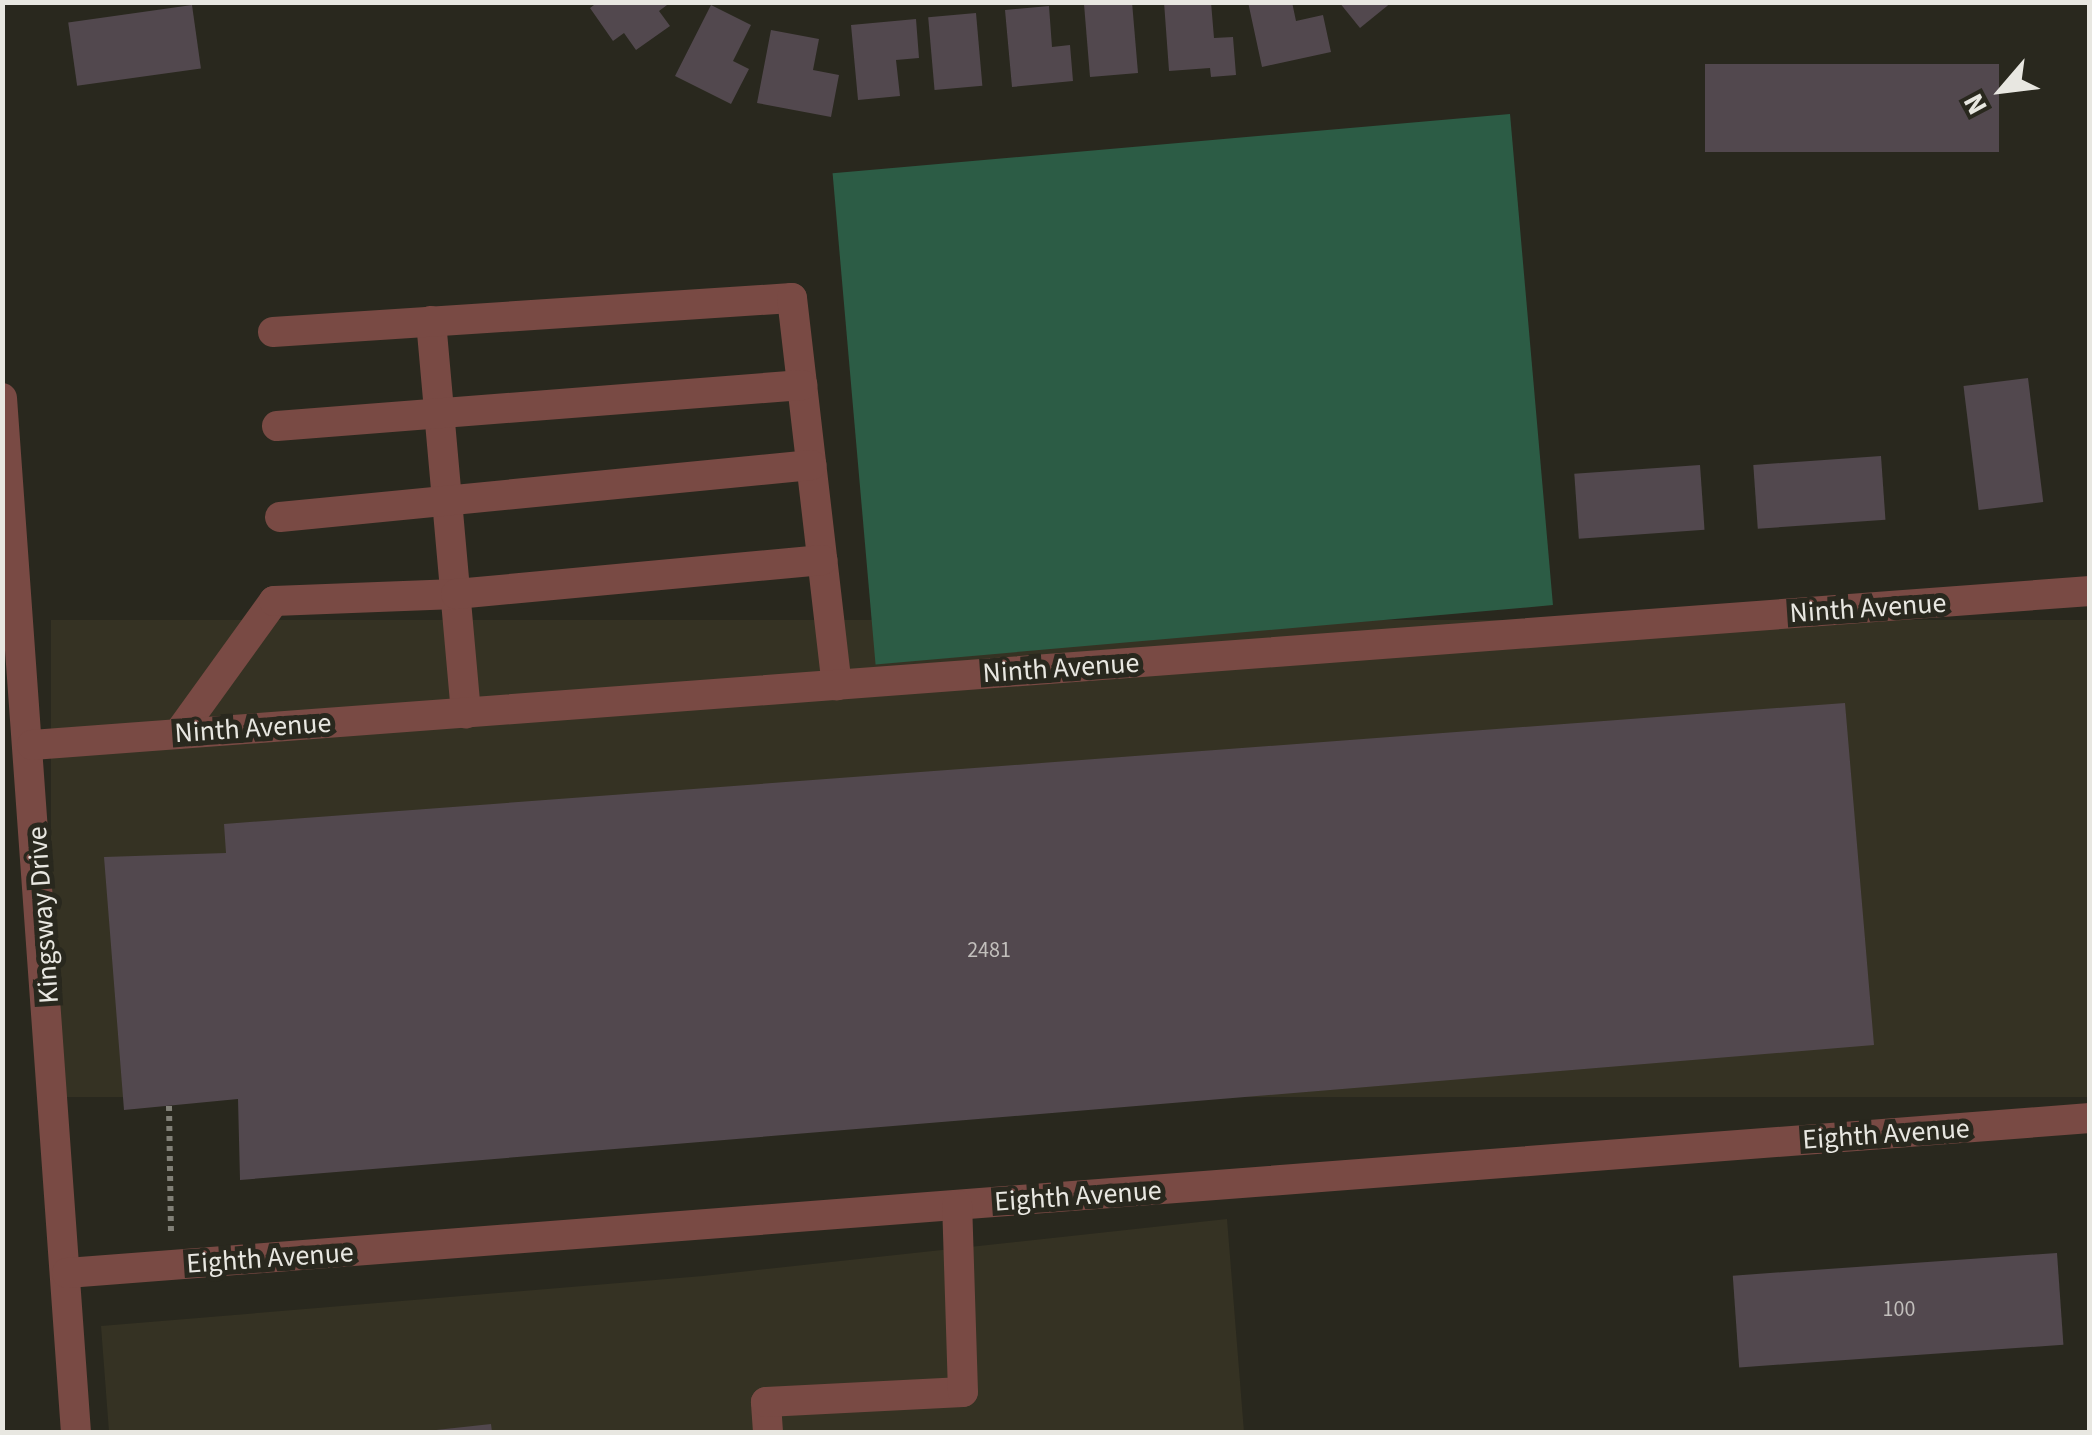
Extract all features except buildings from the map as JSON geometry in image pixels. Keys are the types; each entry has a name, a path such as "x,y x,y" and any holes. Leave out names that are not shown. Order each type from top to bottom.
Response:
{"street":[{"path":"273,332 792,298 837,684"},
{"path":"431,321 466,712"},
{"path":"277,426 802,385"},
{"name":"Kingsway Drive","path":"2,398 32,745 76,1432"},
{"path":"280,517 811,464"},
{"path":"178,734 274,601 456,594 822,560"},
{"name":"Ninth Avenue","path":"32,745 2090,591"},
{"name":"Eighth Avenue","path":"67,1273 2090,1118"},
{"path":"768,1432 766,1402 964,1392 957,1205"}],"path":[{"path":"169,1106 173,1265"}],"shaded area":[{"path":"51,620 2089,620 2089,1097 51,1097"},
{"path":"1227,1219 1244,1432 109,1432 101,1326 703,1276"}],"green space":[{"path":"1510,114 1553,605 876,664 833,173"}]}
